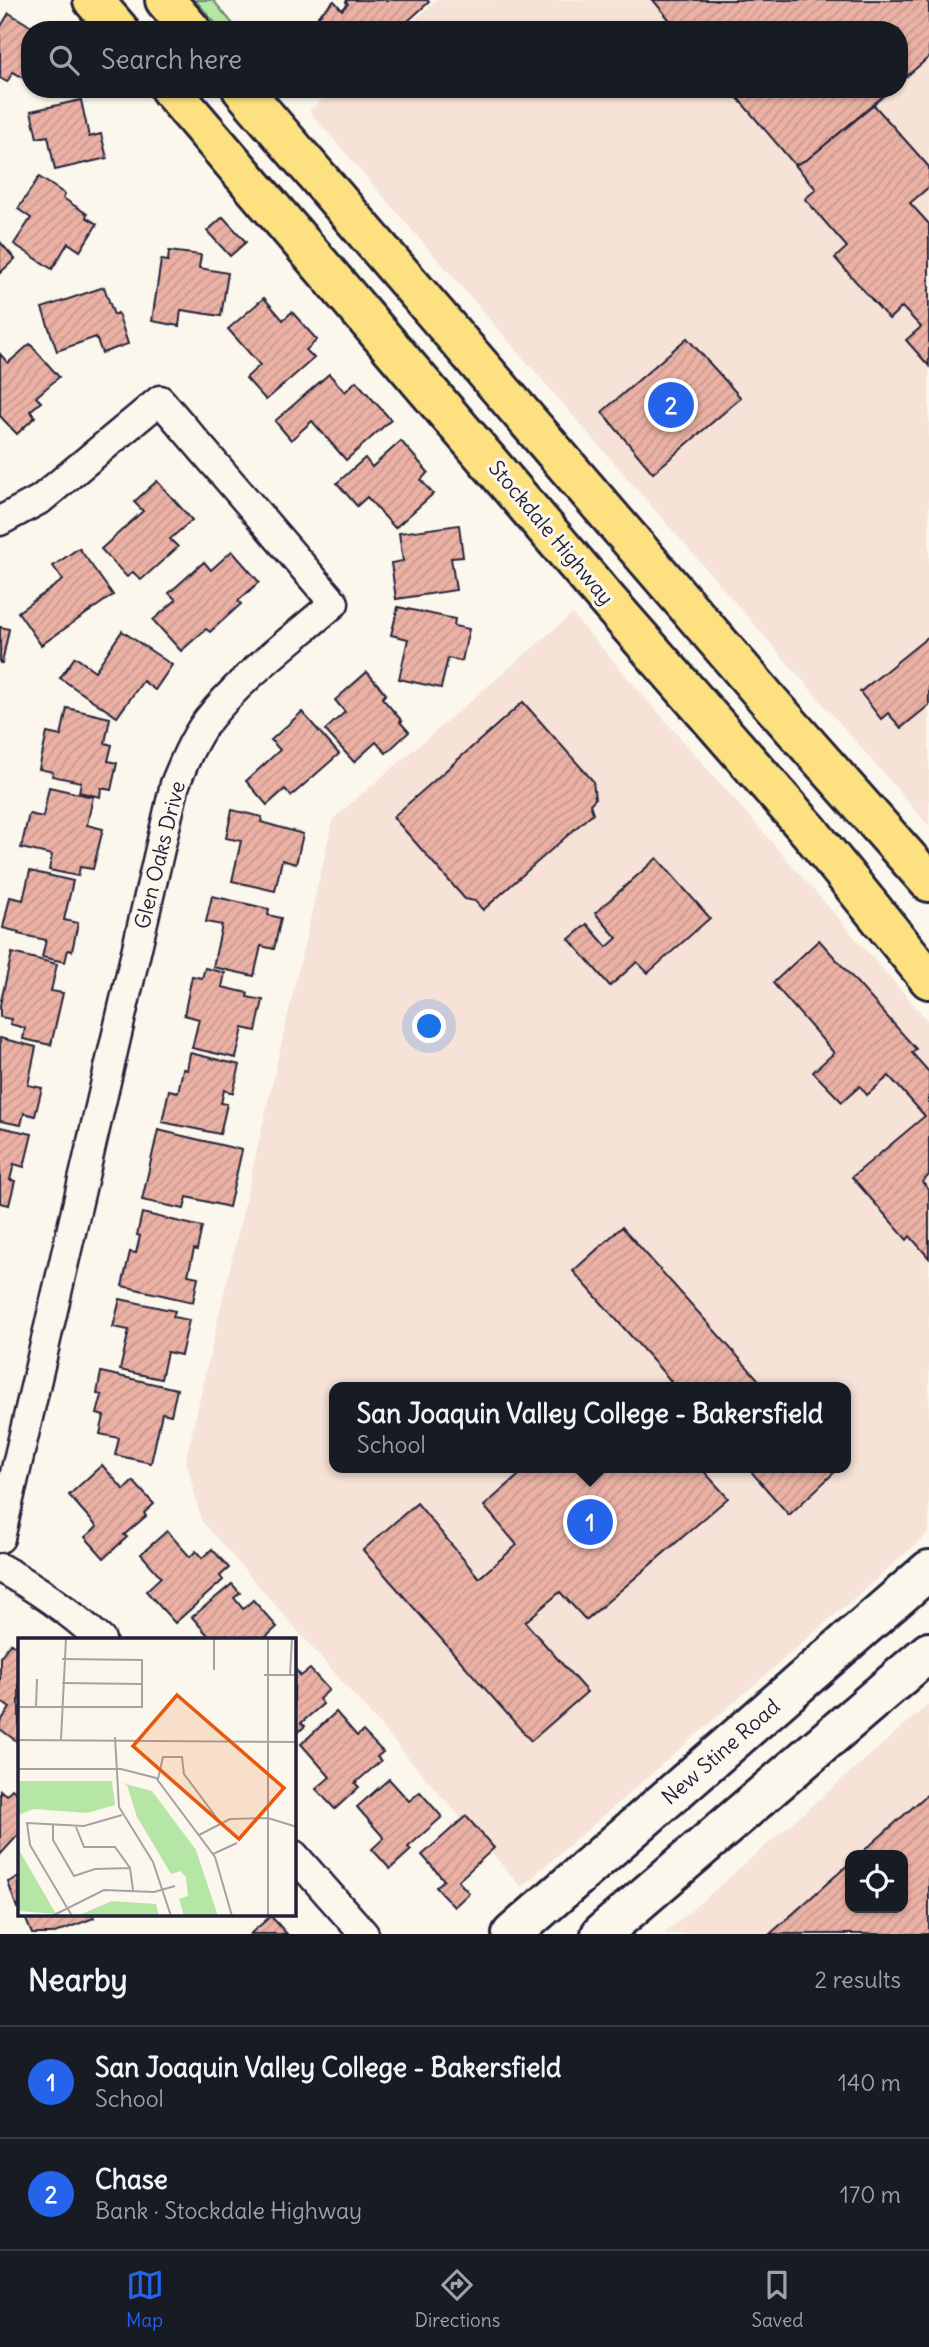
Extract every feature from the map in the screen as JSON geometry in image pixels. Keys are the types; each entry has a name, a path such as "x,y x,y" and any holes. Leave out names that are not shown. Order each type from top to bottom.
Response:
{"main road":[{"path":"93,0 111,21"},
{"path":"166,0 184,21"},
{"name":"Stockdale Highway","path":"178,98 607,600 810,832 929,979"},
{"path":"250,98 707,629 929,882"},
{"name":"New Stine Road","path":"512,1934 929,1570"},
{"path":"858,1632 897,1680"},
{"path":"601,1934 929,1652"}],"street":[{"name":"Glen Oaks Drive","path":"0,521 41,499 160,400 334,603 230,694 206,722 175,784 0,1538"},
{"path":"0,1568 29,1584 76,1617 99,1638"},
{"path":"296,1857 364,1934"}],"shaded area":[{"path":"437,0 929,0 929,826 309,111 324,98 908,98 908,21 413,21"},
{"path":"572,614 929,1022 929,1533 521,1887 201,1520 186,1459 333,819"},
{"path":"929,1704 929,1934 664,1934"}],"green space":[{"path":"195,0 213,0 230,21 213,21"}],"building":[{"path":"653,0 926,0 929,4 929,57 908,75 908,21 670,21"},
{"path":"334,1 342,10 348,4 346,2 429,2 408,21 322,21 318,16"},
{"path":"9,13 22,21 21,77 13,72 7,82 0,78 0,28"},
{"path":"738,98 881,98 808,159 795,165"},
{"path":"81,100 89,137 101,134 107,158 55,170 48,136 37,138 31,111"},
{"path":"874,105 929,167 929,187 910,203 929,224 929,366 906,340 921,327 902,307 889,319 835,258 847,247 805,199 816,189 795,165 808,159"},
{"path":"39,177 65,194 63,198 97,224 80,251 68,243 52,269 14,244 31,218 18,209"},
{"path":"223,217 246,242 230,256 207,231"},
{"path":"0,242 15,259 0,273"},
{"path":"169,251 201,255 199,268 228,273 221,316 181,310 179,326 152,321 161,260 168,261"},
{"path":"104,287 114,315 118,313 128,344 102,353 96,337 57,351 42,308"},
{"path":"264,298 283,320 292,312 317,340 306,350 314,358 266,400 246,378 260,365 228,329"},
{"path":"687,338 741,398 653,473 602,412"},
{"path":"30,344 59,377 36,397 41,402 30,411 35,417 17,434 0,416 0,354 8,363"},
{"path":"329,374 345,392 356,381 391,420 346,460 312,421 291,440 275,421"},
{"path":"401,441 428,472 421,480 433,494 395,528 367,497 357,506 337,483 365,458 372,467"},
{"path":"157,481 192,520 170,539 178,547 141,580 133,572 127,577 101,549 143,511 134,502"},
{"path":"459,525 463,557 451,558 456,590 396,599 391,563 403,561 399,533"},
{"path":"79,548 113,595 41,645 18,612 63,580 53,566"},
{"path":"232,551 259,582 238,601 241,604 210,632 206,629 181,651 153,620 176,600 169,593 204,562 211,570"},
{"path":"398,607 455,619 454,626 469,629 462,661 448,658 441,688 399,679 408,639 391,635"},
{"path":"0,627 9,629 2,663 0,663"},
{"path":"122,631 172,665 155,690 143,681 117,717 60,678 75,657 95,671"},
{"path":"929,636 929,705 901,728 888,713 881,719 860,692"},
{"path":"367,672 386,694 382,698 409,732 386,753 376,742 354,762 325,730 345,712 335,700"},
{"path":"523,702 593,781 595,799 590,804 593,813 483,910 475,901 465,899 393,817"},
{"path":"67,708 110,718 105,743 112,745 108,761 117,763 111,790 101,788 100,797 79,792 81,782 52,776 53,772 39,769 47,733 61,736"},
{"path":"302,712 339,754 291,796 285,789 267,805 246,781 280,750 271,740"},
{"path":"49,787 93,797 87,825 103,829 93,869 80,867 78,876 49,870 52,855 21,848 29,814 43,817"},
{"path":"232,810 262,817 261,822 303,834 296,864 282,860 275,891 232,881 241,841 226,838"},
{"path":"657,858 710,918 648,973 637,962 610,986 569,939 587,924 607,947 617,938 595,913"},
{"path":"30,871 73,881 64,920 78,923 72,951 68,950 65,962 42,957 46,940 3,928 10,897 23,900"},
{"path":"212,896 269,909 268,915 281,918 274,949 261,946 254,976 213,967 222,925 206,922"},
{"path":"819,940 916,1049 912,1053 929,1072 929,1175 922,1182 929,1190 929,1258 910,1236 907,1240 852,1177 925,1116 889,1076 867,1095 860,1086 842,1102 813,1072 834,1053 773,983"},
{"path":"12,953 57,964 51,991 63,993 51,1045 23,1039 25,1028 10,1024 11,1019 0,1017 0,1005"},
{"path":"205,968 225,973 222,987 248,993 247,997 263,1000 256,1031 243,1028 236,1058 192,1048 199,1019 184,1015 192,976 202,978"},
{"path":"0,1038 36,1047 28,1085 42,1088 35,1116 24,1113 21,1125 0,1121"},
{"path":"190,1053 240,1065 233,1093 224,1090 221,1103 227,1104 220,1134 162,1122 169,1090 178,1092 183,1069 187,1070"},
{"path":"0,1127 32,1134 24,1167 14,1164 10,1180 15,1181 9,1205 0,1203"},
{"path":"158,1130 242,1150 229,1207 187,1197 184,1209 142,1200"},
{"path":"142,1213 202,1227 188,1275 198,1277 193,1302 122,1286 130,1252 136,1253"},
{"path":"622,1227 761,1382 670,1382 573,1271"},
{"path":"120,1299 175,1311 173,1317 189,1320 181,1355 167,1352 161,1379 120,1370 129,1330 113,1327"},
{"path":"101,1372 177,1389 171,1415 162,1413 151,1463 115,1455 119,1438 100,1434 104,1416 97,1414 102,1395 97,1394"},
{"path":"102,1465 124,1490 133,1481 154,1504 144,1513 146,1516 124,1535 127,1537 104,1558 85,1537 97,1527 69,1495"},
{"path":"521,1473 706,1473 728,1498 586,1620 560,1592 525,1622 587,1692 531,1741 363,1550 417,1503 479,1578 517,1545 484,1506"},
{"path":"752,1473 834,1473 789,1515"},
{"path":"167,1531 190,1557 196,1551 202,1558 212,1549 229,1568 220,1576 223,1580 175,1623 146,1591 161,1577 141,1554"},
{"path":"232,1584 240,1593 234,1598 243,1609 253,1600 277,1627 265,1638 210,1638 192,1617"},
{"path":"11,1643 18,1648 18,1742 0,1729 0,1722 10,1708 0,1701 0,1657"},
{"path":"310,1669 329,1690 319,1699 323,1704 301,1723 305,1726 296,1734 296,1670 301,1676"},
{"path":"336,1712 357,1736 363,1731 383,1752 377,1757 381,1761 355,1783 359,1787 335,1809 316,1789 330,1777 301,1744"},
{"path":"389,1779 409,1801 420,1792 442,1817 408,1847 411,1850 390,1869 372,1849 384,1838 357,1807"},
{"path":"12,1789 18,1794 18,1835 0,1855 0,1790 6,1795"},
{"path":"929,1793 929,1934 770,1934 845,1867 845,1913 908,1913 908,1850 865,1850"},
{"path":"466,1816 494,1848 458,1881 469,1893 454,1907 436,1887 444,1880 422,1855"},
{"path":"18,1877 17,1908 8,1882"},
{"path":"24,1916 94,1918 52,1934 32,1934"},
{"path":"271,1916 287,1934 250,1934"}],"place":[{"name":"Chase","path":"671,405"},
{"name":"San Joaquin Valley College - Bakersfield","path":"590,1522"}]}
